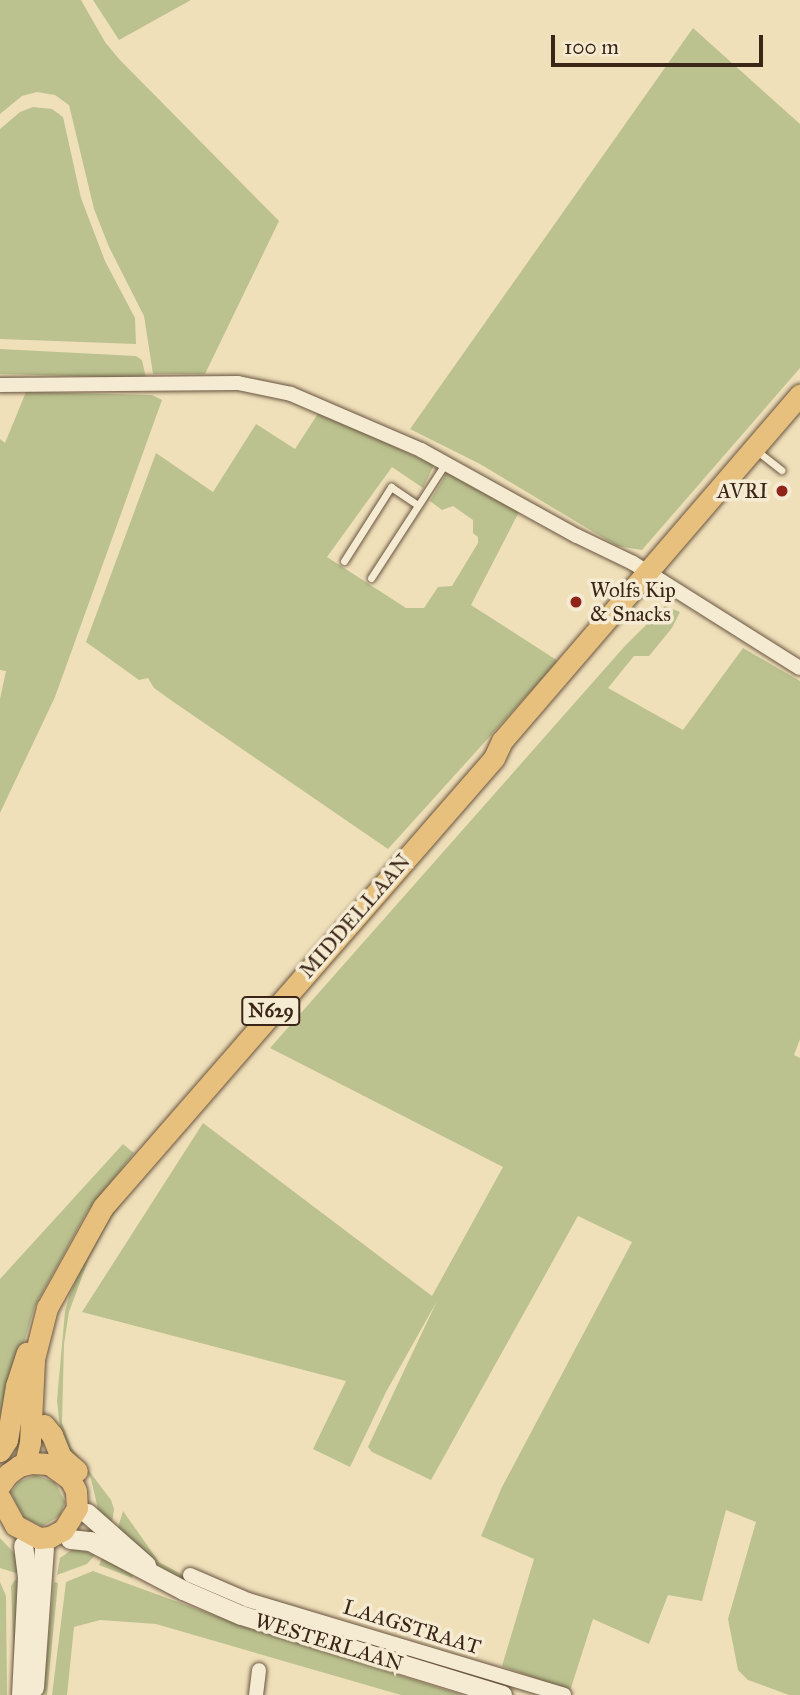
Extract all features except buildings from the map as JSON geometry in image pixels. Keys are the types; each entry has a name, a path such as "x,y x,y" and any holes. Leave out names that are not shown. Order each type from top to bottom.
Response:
{"main road":[{"name":"N629","path":"653,576 759,452 800,394"},
{"name":"N629","path":"759,452 800,414"},
{"name":"MIDDELLAAN","path":"8,1475 30,1443 34,1359 47,1308 92,1224 130,1173 494,758 511,748 653,576"},
{"name":"MIDDELLAAN","path":"58,1462 45,1454 44,1425 51,1341 65,1275"},
{"path":"0,1451 7,1440 24,1359 40,1332"},
{"path":"0,1523 11,1537 23,1545 56,1542 82,1507 70,1479 58,1462 8,1475"},
{"path":"0,1498 19,1529 34,1537 56,1542"}],"street":[{"path":"0,385 239,383 291,394 445,463 653,576 800,668"},
{"name":"WESTERLAAN","path":"82,1507 161,1579"},
{"name":"WESTERLAAN","path":"56,1542 90,1541 161,1579 502,1695"},
{"path":"34,1695 41,1588 56,1542"},
{"path":"21,1695 27,1577 23,1545"},
{"name":"LAAGSTRAAT","path":"190,1576 245,1607 564,1695"},
{"path":"256,1695 259,1670"}],"lane":[{"path":"759,452 781,470"},
{"path":"371,578 445,463"},
{"path":"344,561 390,487 418,505"}],"green space":[{"path":"0,0 81,0 105,42 119,59 279,221 205,374 153,374 144,316 109,247 94,209 69,105 55,95 37,92 22,96 0,114"},
{"path":"93,0 191,0 119,40"},
{"path":"693,28 800,124 800,368 642,550 617,546 480,464 410,429"},
{"path":"33,107 52,109 63,117 81,198 105,261 135,318 136,344 0,339 0,129 20,112"},
{"path":"0,349 136,356 142,360 146,378 0,374"},
{"path":"26,392 152,395 162,400 55,697 0,813 0,699 6,671 0,670 0,439 5,443"},
{"path":"319,412 434,465 423,488 392,467 327,557 406,608 424,608 438,587 452,586 478,543 478,537 473,533 473,520 453,506 442,510 430,501 447,473 520,510 471,605 558,661 388,849 175,703 154,688 148,678 139,680 86,642 156,453 213,492 256,424 295,449"},
{"path":"665,606 680,612 672,628 649,656 634,656 608,688 683,730 743,648 800,681 800,1039 794,1055 800,1058 800,1695 789,1695 748,1680 738,1670 728,1619 756,1522 726,1510 702,1601 668,1595 649,1644 593,1619 570,1691 502,1666 534,1559 481,1536 502,1487 632,1242 578,1216 431,1480 372,1452 368,1447 437,1301 386,1392 350,1467 313,1449 346,1381 82,1312 203,1123 432,1296 503,1167 270,1048 624,647"},
{"path":"123,1144 134,1153 87,1212 35,1306 7,1400 0,1435 0,1279"},
{"path":"139,1181 110,1219 89,1258 69,1312 64,1344 62,1423 71,1447 111,1500 114,1509 112,1524 98,1509 91,1479 61,1439 57,1400 65,1311 70,1294 88,1253 108,1218 131,1186"},
{"path":"35,1475 55,1482 65,1502 60,1516 42,1526 24,1518 11,1493 19,1482"},
{"path":"123,1511 159,1562 205,1587 185,1581 158,1565 117,1531"},
{"path":"0,1538 15,1554 19,1574 0,1568"},
{"path":"74,1548 95,1555 87,1564 57,1575 60,1558"},
{"path":"104,1555 133,1575 132,1578 99,1565"},
{"path":"93,1571 263,1633 462,1695 401,1695 156,1624 100,1620 74,1627 67,1695 52,1695 66,1582"},
{"path":"15,1580 22,1581 14,1662 11,1586"},
{"path":"0,1582 6,1596 7,1695 0,1695"},
{"path":"54,1582 58,1583 47,1695 43,1695"}],"place":[{"name":"AVRI","path":"782,491"},
{"name":"Wolfs Kip & Snacks","path":"576,602"}]}
